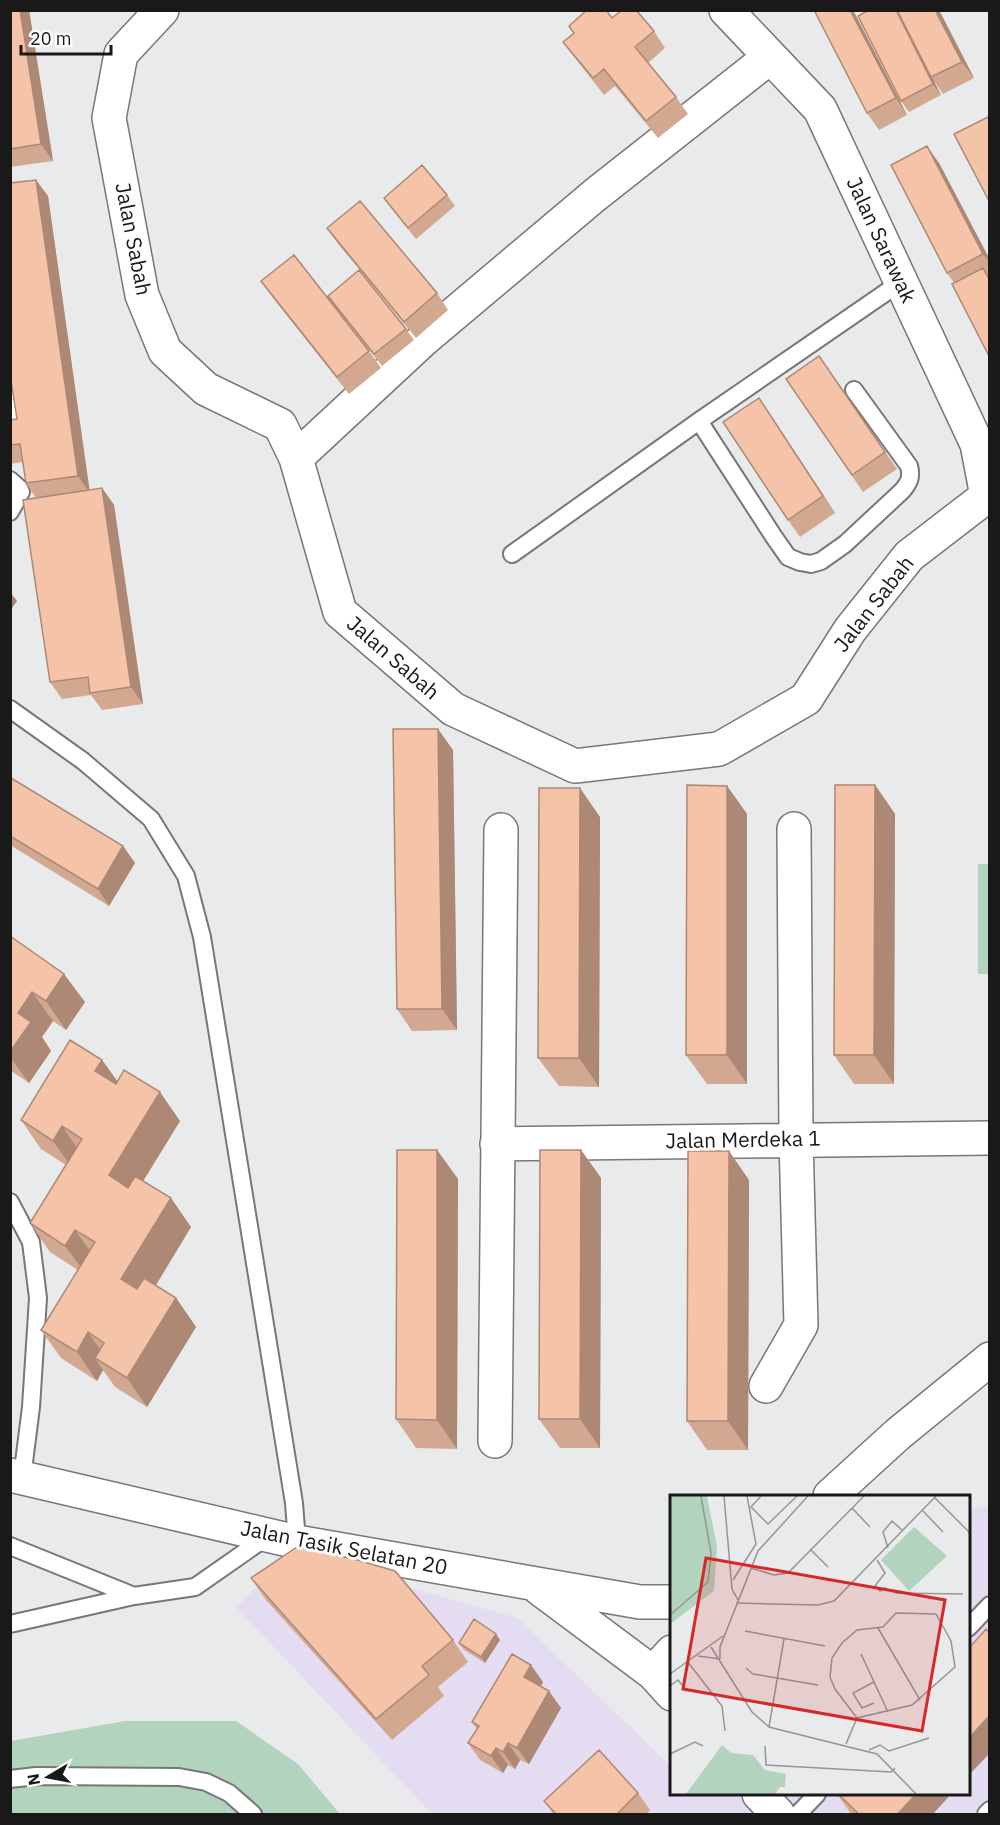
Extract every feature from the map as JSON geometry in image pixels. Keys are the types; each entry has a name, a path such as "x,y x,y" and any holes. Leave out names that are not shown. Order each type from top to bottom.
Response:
{"street":[{"name":"Jalan Sabah","path":"162,10 121,54 110,118 142,295 165,351 206,388 280,425 296,458 340,612 453,709 575,766 719,749 806,699 850,630 909,556 988,497"},
{"name":"Jalan Sarawak","path":"726,10 820,109 977,444 988,497"},
{"path":"296,458 423,339 595,195 770,57"},
{"path":"766,1386 801,1325 796,1140 794,829"},
{"path":"495,1441 501,830"},
{"name":"Jalan Merdeka 1","path":"497,1143 990,1138"},
{"path":"832,1495 898,1434 990,1359"},
{"name":"Jalan Tasik Selatan 20","path":"16,1476 283,1539 533,1583 665,1673"},
{"path":"533,1583 640,1602 670,1602"},
{"path":"760,1795 778,1815"}],"lane":[{"path":"512,554 699,421 901,282"},
{"path":"10,375 15,422 14,430 10,435"},
{"path":"699,421 788,557 811,564 820,561 845,544 902,491 911,475 909,466 854,390"},
{"path":"10,480 21,492 10,512"},
{"path":"10,709 83,760 151,819 186,876 202,938 294,1503 283,1539 195,1587 134,1596 10,1624"},
{"path":"10,1202 31,1242 38,1298 31,1407 16,1476"},
{"path":"10,1546 134,1596"},
{"path":"970,1627 990,1605"},
{"path":"10,1779 36,1776 179,1777 206,1782 229,1793 253,1815"},
{"path":"798,1815 816,1795"},
{"path":"986,1815 990,1810"}],"shaded area":[{"path":"989,1505 989,1814 432,1814 236,1607 291,1554 517,1618 670,1765 670,1795 970,1795 970,1510"}],"green space":[{"path":"978,864 989,864 989,974 978,974"},
{"path":"125,1721 236,1721 298,1764 340,1814 11,1814 11,1741"}],"building":[{"path":"10,10 20,10 41,144 10,149"},
{"path":"587,10 606,10 612,18 622,10 636,10 654,31 635,47 676,97 646,121 604,69 593,78 563,42 574,33 569,26"},
{"path":"814,10 850,10 896,98 867,113"},
{"path":"869,10 896,10 933,84 901,101 858,16"},
{"path":"897,10 935,10 962,62 931,77"},
{"path":"990,116 990,203 954,134"},
{"path":"927,146 983,254 947,273 891,165"},
{"path":"422,165 447,195 408,228 384,198"},
{"path":"36,180 78,476 26,483 20,444 10,445 10,420 17,419 10,374 10,183"},
{"path":"360,201 437,293 404,322 327,228"},
{"path":"294,255 369,351 337,377 261,281"},
{"path":"983,268 990,281 990,358 952,284"},
{"path":"359,270 406,329 374,354 328,296"},
{"path":"819,356 885,452 852,475 786,379"},
{"path":"759,398 823,496 788,520 723,422"},
{"path":"102,488 131,687 90,693 88,677 50,682 23,500"},
{"path":"393,729 438,729 442,1009 397,1009"},
{"path":"11,778 123,846 98,889 10,836"},
{"path":"687,785 727,786 727,1055 686,1055"},
{"path":"835,785 875,785 874,1055 834,1055"},
{"path":"539,788 580,788 579,1058 538,1058"},
{"path":"10,936 64,974 46,1001 32,992 18,1013 31,1022 10,1052"},
{"path":"70,1040 102,1060 95,1071 116,1084 124,1070 160,1092 109,1175 128,1188 135,1176 171,1198 121,1279 137,1289 144,1278 176,1298 127,1378 95,1358 104,1343 88,1332 77,1352 41,1330 95,1242 75,1230 65,1246 30,1223 82,1139 62,1126 53,1141 21,1120"},
{"path":"397,1150 437,1150 437,1420 396,1419"},
{"path":"540,1150 581,1150 580,1419 539,1419"},
{"path":"688,1151 729,1151 728,1421 687,1421"},
{"path":"297,1547 354,1559 395,1571 453,1640 422,1666 429,1675 376,1719 251,1578"},
{"path":"474,1619 496,1634 481,1657 459,1643"},
{"path":"986,1629 990,1633 990,1715 970,1737 970,1647"},
{"path":"512,1654 531,1665 524,1677 549,1691 517,1748 508,1743 503,1752 496,1748 491,1756 468,1743 479,1726 472,1722"},
{"path":"599,1750 638,1793 616,1815 557,1815 544,1801"},
{"path":"839,1795 915,1795 897,1815 860,1815"}]}
